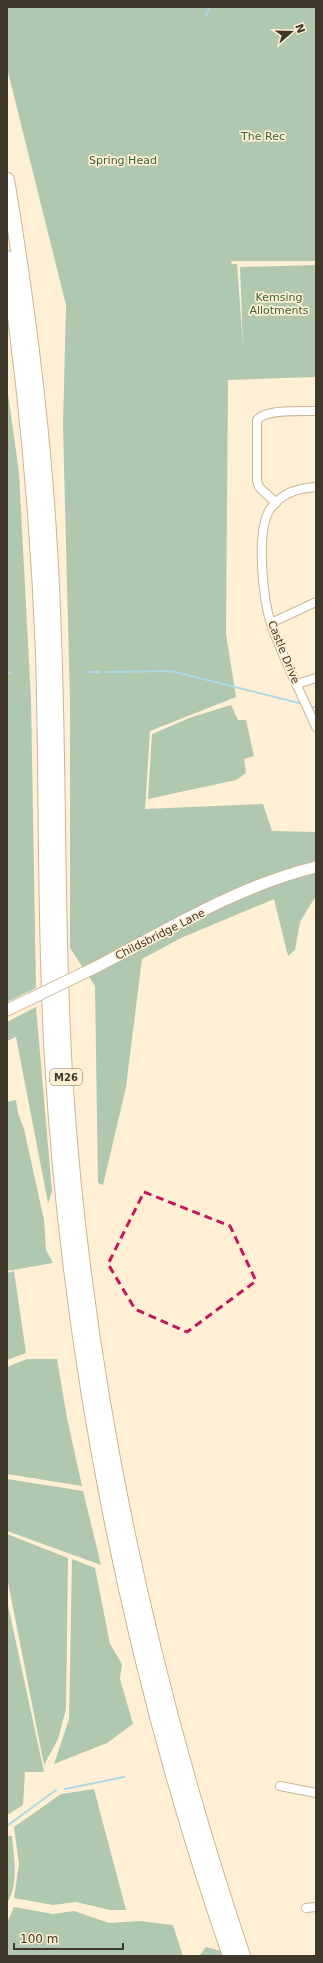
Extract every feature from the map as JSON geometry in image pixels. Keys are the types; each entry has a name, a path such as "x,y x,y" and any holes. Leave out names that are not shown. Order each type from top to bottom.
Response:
{"highway":[{"name":"M26","path":"7,180 33,361 47,500 55,649 59,935 62,1023 75,1188 92,1328 116,1478 158,1668 199,1819 243,1956"},
{"name":"M26","path":"7,258 20,355 36,515 43,660 46,902 50,1017 59,1159 76,1308 100,1459 142,1654 188,1827 230,1956"}],"street":[{"path":"276,503 259,487 257,481 257,420 262,415 269,413 316,411"},
{"name":"Castle Drive","path":"316,487 304,488 291,492 276,503 266,517 261,564 271,623 316,727"},
{"path":"271,623 316,602"},
{"path":"297,684 316,678"},
{"name":"Childsbridge Lane","path":"7,1010 94,968 250,888 285,875 316,867"},
{"path":"280,1786 316,1792"},
{"path":"306,1908 316,1907"}],"highlighted area":[{"path":"144,1192 230,1226 256,1281 187,1332 135,1309 108,1264"}],"green space":[{"name":"Spring Head","path":"7,7 316,7 316,261 231,261 232,264 237,264 243,346 240,267 316,265 316,377 228,380 226,634 236,697 150,731 145,809 263,804 272,831 316,832 316,898 300,922 295,950 288,956 274,899 181,938 142,959 126,1087 103,1185 98,1183 95,986 70,948 70,702 63,426 66,305 7,68"},
{"path":"7,386 19,473 31,700 36,988 7,1002"},
{"path":"231,705 238,720 246,720 254,756 244,759 246,773 236,780 148,799 152,734 192,717"},
{"path":"36,1007 52,1192 48,1203 16,1037 7,1041 7,1022"},
{"path":"16,1100 18,1113 24,1129 44,1220 46,1250 53,1263 7,1271 7,1102"},
{"path":"14,1271 26,1353 7,1360 7,1273"},
{"path":"27,1359 57,1359 67,1418 82,1486 7,1474 7,1367"},
{"path":"7,1479 83,1491 101,1565 7,1531"},
{"path":"7,1534 68,1558 66,1709 58,1739 44,1765 7,1577"},
{"path":"72,1559 95,1568 110,1644 122,1664 120,1679 133,1724 107,1743 54,1764 69,1719"},
{"path":"7,1601 44,1772 25,1772 23,1805 7,1815"},
{"path":"94,1789 126,1910 110,1910 76,1902 53,1905 14,1898 19,1864 14,1827 61,1794"},
{"path":"7,1836 12,1836 15,1871 11,1896 7,1903"},
{"path":"14,1907 53,1914 74,1911 109,1923 140,1921 173,1925 183,1956 7,1956 7,1923"},
{"path":"206,1947 240,1956 199,1956"}],"waterway":[{"path":"206,15 210,7"},
{"path":"106,672 171,671 299,703"},
{"path":"88,672 99,672"},
{"path":"65,1789 124,1777"},
{"path":"7,1826 56,1790"}],"park label":[{"name":"The Rec","path":"263,136"},
{"name":"Kemsing Allotments","path":"279,303"}]}
